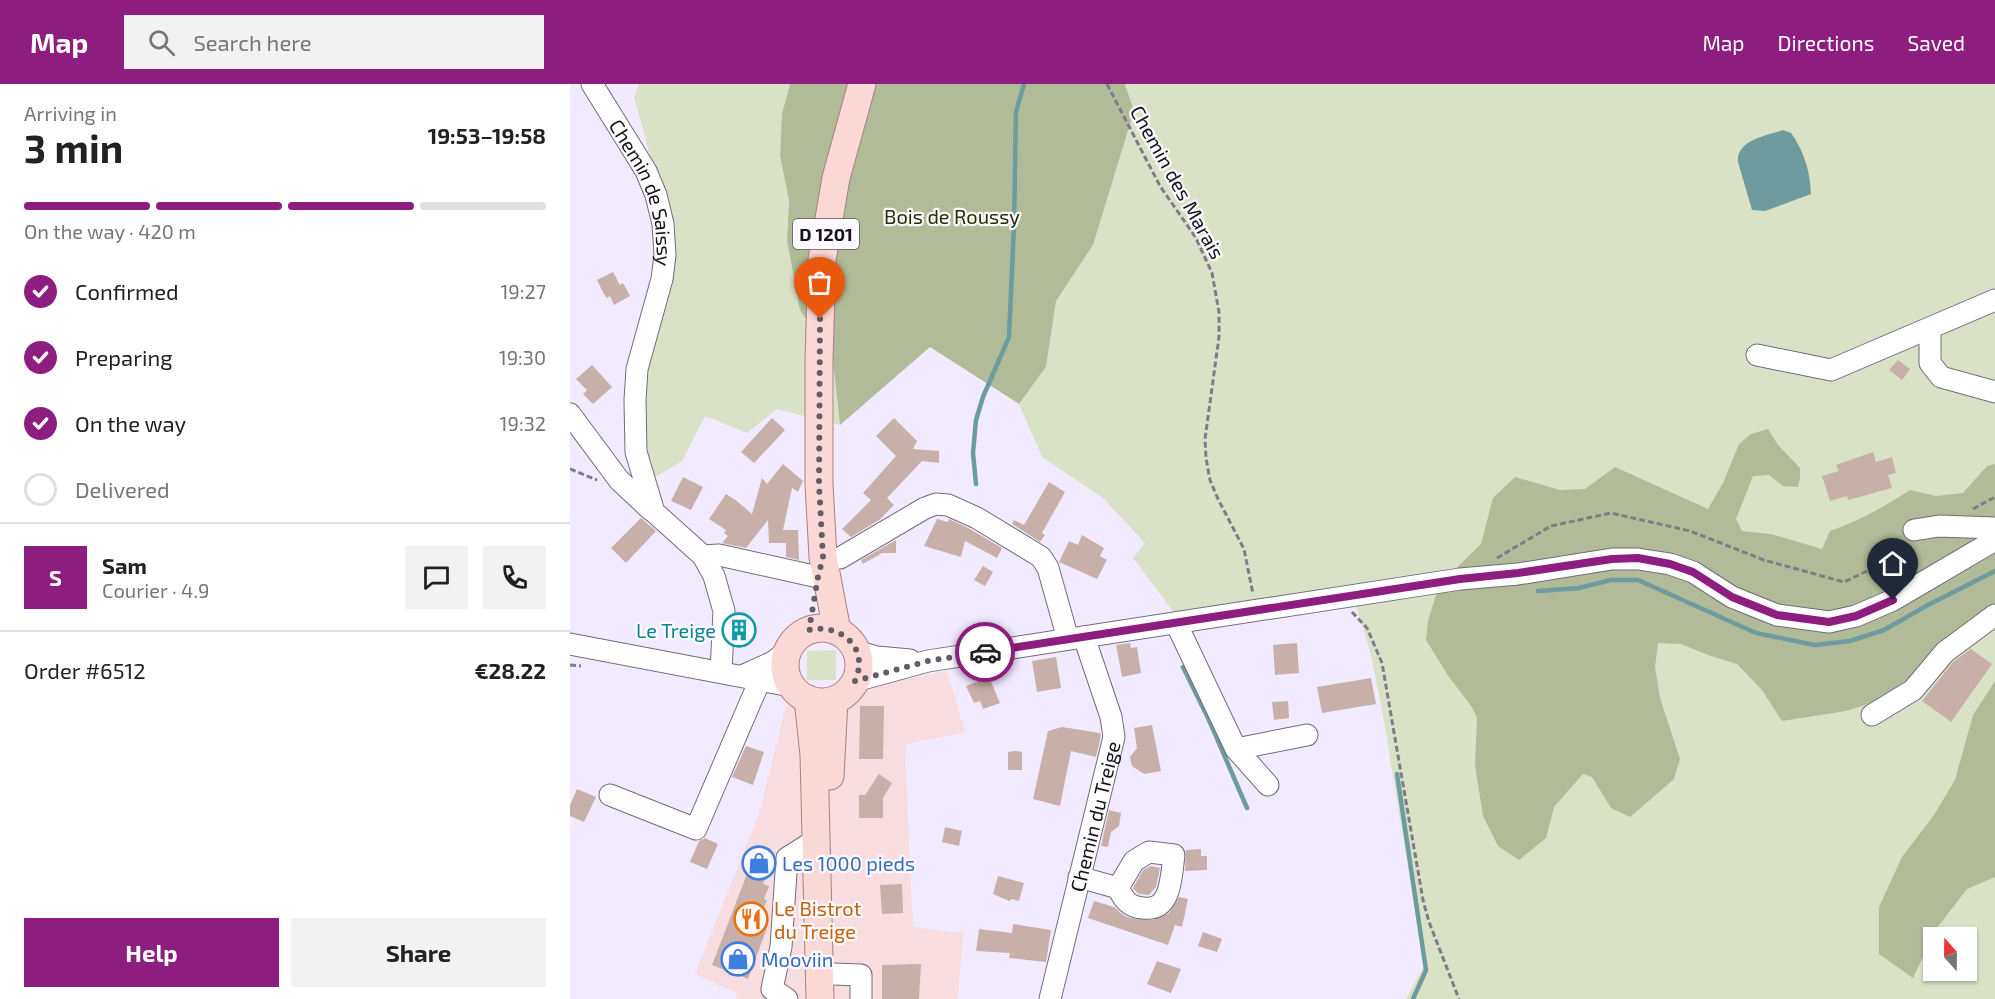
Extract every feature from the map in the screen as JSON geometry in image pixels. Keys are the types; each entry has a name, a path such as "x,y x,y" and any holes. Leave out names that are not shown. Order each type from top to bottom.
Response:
{"main road":[{"name":"D 1201","path":"837,631 819,484 822,260 836,178 862,84"},
{"name":"D 1201","path":"809,630 827,564"},
{"path":"811,695 844,694 855,681 859,663 856,651 846,636 837,631 818,628 800,635 787,651 784,663 786,675 811,695 834,724 830,765 834,987"},
{"path":"811,695 820,999"}],"street":[{"name":"Chemin de Saissy","path":"592,84 646,171 656,195 663,224 665,255 662,279 637,369 635,400 636,452 654,512"},
{"path":"1757,355 1831,370 1995,300"},
{"path":"1930,329 1930,363 1941,377 1995,393"},
{"path":"570,414 619,480 703,556 714,576 741,676 696,829 610,795"},
{"name":"Chemin du Treige","path":"827,564 925,508 936,504 948,505 977,518 1041,557 1048,568 1110,717 1114,737 1050,999"},
{"path":"1913,537 1939,526 1995,528"},
{"path":"855,681 928,661 1342,597 1612,559 1638,558 1670,564 1693,572 1732,597 1777,615 1829,622 1856,616 1893,600 1995,540"},
{"path":"703,556 719,555 827,564"},
{"path":"1872,716 1913,690 1945,652 1995,615"},
{"path":"1168,624 1236,749 1268,785"},
{"path":"570,644 741,676 811,695"},
{"path":"741,676 773,663 787,651"},
{"path":"856,651 877,657 928,661"},
{"path":"1236,749 1307,735"},
{"path":"787,999 772,989 781,947 787,858 817,838"},
{"path":"1079,877 1119,888"},
{"path":"834,987 861,975 861,999"}],"path":[{"name":"Chemin des Marais","path":"1107,84 1160,186 1196,238 1212,273 1217,293 1219,329 1205,439 1206,458 1210,480 1244,549 1256,610"},
{"path":"1968,511 1995,497"},
{"path":"1489,562 1551,526 1611,513 1690,531 1764,560 1844,582 1896,557 1913,537"},
{"path":"1342,597 1346,607 1367,628 1382,663 1423,900 1429,922 1459,999"}],"shaded area":[{"path":"639,84 790,84 782,114 780,155 789,201 787,241 800,310 833,361 840,425 777,409 747,433 705,416 682,461 652,479 643,421 648,350 671,281 655,174 634,97"},
{"path":"1125,84 1995,84 1995,999 1406,999 1424,966 1383,715 1370,651 1350,587 1175,614 1133,558 1145,543 1103,498 1042,457 1019,404 1046,367 1056,301 1093,245 1134,111"},
{"path":"1783,130 1791,133 1803,154 1808,169 1811,194 1765,211 1752,210 1738,162 1739,155 1742,149 1753,140"},
{"path":"836,650 836,680 807,680 807,651"},
{"path":"947,671 965,732 906,744 905,756 913,927 963,933 958,999 735,999 737,993 695,974 759,814 786,706 844,706 866,687"}],"green space":[{"name":"Bois de Roussy","path":"790,84 1125,84 1134,111 1093,245 1056,301 1046,367 1019,404 930,347 840,425 833,361 800,310 787,241 789,201 780,155 782,114"},
{"path":"1768,429 1778,445 1800,468 1798,487 1783,486 1769,475 1753,476 1736,519 1742,531 1771,534 1822,549 1830,531 1871,513 1910,490 1936,496 1963,493 1987,466 1995,464 1995,612 1893,696 1846,711 1782,721 1762,690 1737,664 1681,644 1658,643 1655,667 1660,698 1680,759 1674,779 1630,817 1611,808 1592,777 1583,774 1554,807 1546,838 1519,860 1498,846 1483,816 1475,765 1477,718 1472,707 1449,677 1426,640 1428,621 1439,585 1481,544 1493,498 1515,477 1560,490 1585,489 1615,467 1708,509 1723,483 1739,444 1751,434"},
{"path":"1995,681 1995,877 1967,889 1938,927 1923,927 1923,957 1913,978 1879,954 1879,907 1902,857 1934,815 1955,780 1973,715"}],"building":[{"path":"613,272 620,285 623,283 630,296 614,305 610,296 607,298 604,294 597,280"},
{"path":"1898,360 1910,369 1902,380 1889,370"},
{"path":"592,365 612,387 593,404 583,394 587,390 576,379"},
{"path":"772,418 785,430 754,463 741,452"},
{"path":"894,418 917,441 913,449 939,451 939,463 922,461 887,498 894,505 879,520 851,537 842,529 871,500 863,493 896,456 876,436"},
{"path":"1873,452 1876,462 1892,457 1896,473 1888,475 1892,488 1848,500 1847,496 1830,501 1822,476 1839,471 1836,465"},
{"path":"783,464 803,481 798,492 792,488 783,530 798,530 799,560 786,557 786,543 769,543 768,520 746,548 722,543 728,536 724,533 726,530 709,519 726,494 752,514 762,478 767,484"},
{"path":"683,477 703,487 691,510 671,501"},
{"path":"1049,482 1065,492 1042,533 1045,535 1040,542 1012,524 1014,520 1024,525"},
{"path":"641,518 656,531 626,563 611,548"},
{"path":"937,519 948,522 949,519 1002,548 997,558 965,541 961,557 924,546"},
{"path":"1082,535 1104,548 1100,556 1107,560 1097,579 1059,562 1069,541 1078,545"},
{"path":"896,540 896,553 882,553 863,564 861,560"},
{"path":"983,566 993,572 985,586 974,580"},
{"path":"1130,643 1131,648 1137,647 1141,673 1122,677 1116,645"},
{"path":"1297,643 1299,673 1275,675 1273,645"},
{"path":"1971,649 1992,664 1951,722 1922,701 1954,661"},
{"path":"1056,657 1061,688 1037,692 1032,661"},
{"path":"989,677 1000,703 983,709 980,701 974,703 966,686"},
{"path":"1371,678 1376,704 1322,713 1317,687"},
{"path":"1288,701 1289,718 1274,720 1272,702"},
{"path":"860,706 884,706 883,759 859,759"},
{"path":"1152,725 1161,771 1144,774 1132,766 1130,757 1137,748 1134,728"},
{"path":"1062,727 1100,733 1101,736 1096,757 1071,751 1060,806 1033,799 1048,731"},
{"path":"746,746 764,752 753,785 732,777"},
{"path":"1008,752 1022,752 1022,770 1008,770"},
{"path":"879,774 892,783 883,798 883,818 859,818 859,795 865,795"},
{"path":"577,789 596,797 584,822 570,816 570,805"},
{"path":"1109,810 1121,813 1119,826 1111,832 1108,847 1101,846"},
{"path":"945,827 962,831 959,846 942,842"},
{"path":"705,838 718,844 707,869 690,862 699,841"},
{"path":"1201,849 1201,856 1207,856 1207,870 1185,871 1186,850"},
{"path":"755,853 768,858 763,870 768,872 763,884 769,886 762,912 768,914 763,927 767,928 748,979 712,965"},
{"path":"1151,866 1160,868 1156,887 1149,895 1139,894 1133,889 1134,886 1143,870"},
{"path":"998,876 1024,883 1019,901 1012,899 1009,901 993,894"},
{"path":"902,884 903,913 882,914 880,885"},
{"path":"1179,897 1188,899 1182,927 1175,925 1168,945 1088,918 1094,901 1114,907 1130,918 1153,920 1169,913"},
{"path":"1013,924 1051,930 1046,962 1009,958 1010,953 976,951 979,929 1012,933"},
{"path":"1203,932 1222,939 1217,952 1198,946"},
{"path":"1157,961 1181,969 1171,993 1147,984"},
{"path":"921,964 919,999 882,999 882,965"}],"waterway":[{"path":"976,484 973,453 976,420 983,397 1009,337 1016,112 1024,84"},
{"path":"1538,591 1579,588 1611,580 1638,580 1756,633 1815,645 1850,641 1884,630 1995,571"},
{"path":"1183,667 1247,808"},
{"path":"1397,774 1426,970 1413,999"}],"way so far":[{"path":"820,319 819,484 823,557 809,630 828,628 846,636 857,653 859,663 855,681 928,661 985,652"}],"place":[{"name":"Le Treige","path":"739,630"},
{"name":"Les 1000 pieds","path":"759,863"},
{"name":"Le Bistrot du Treige","path":"751,919"},
{"name":"Mooviin","path":"738,959"}],"route":[{"path":"985,652 1460,579 1612,559 1638,558 1670,564 1693,572 1732,597 1777,615 1829,622 1856,616 1893,600"}]}
